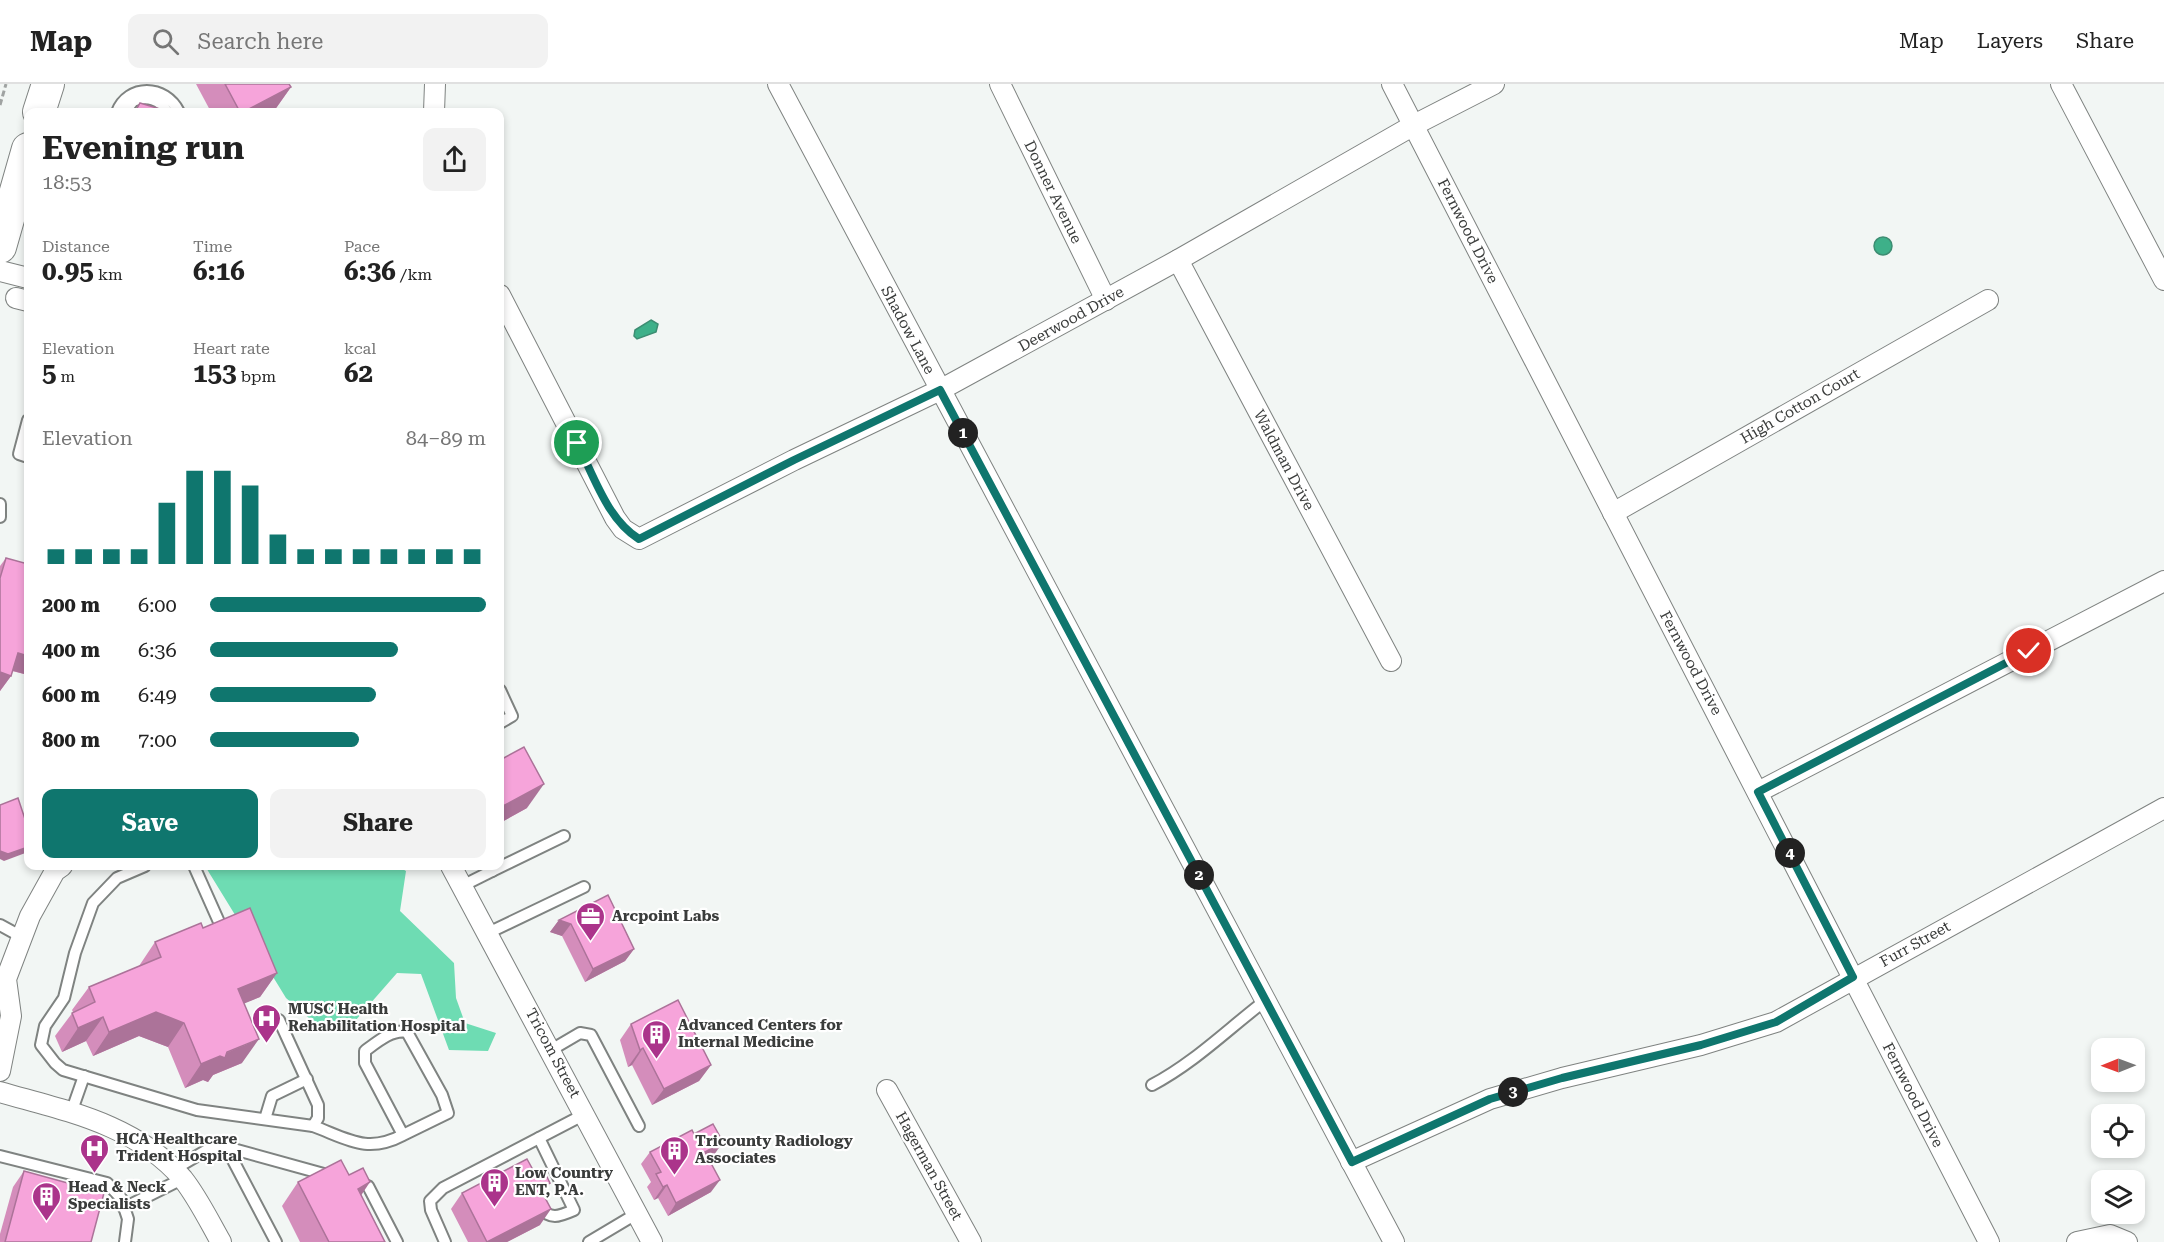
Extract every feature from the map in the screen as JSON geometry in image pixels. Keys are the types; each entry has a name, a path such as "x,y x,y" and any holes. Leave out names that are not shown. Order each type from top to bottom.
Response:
{"main road":[{"path":"40,108 48,84"},
{"path":"0,247 24,163"}],"street":[{"path":"434,108 435,84"},
{"name":"Shadow Lane","path":"778,84 1394,1242"},
{"name":"Fernwood Drive","path":"1392,84 1989,1242"},
{"name":"Deerwood Drive","path":"504,303 615,518 623,530 639,539 794,460 940,390 1178,260 1414,125 1494,84"},
{"path":"2061,84 2164,280"},
{"name":"Donner Avenue","path":"1002,85 1106,300"},
{"name":"Waldman Drive","path":"1178,260 1391,661"},
{"path":"0,271 24,277"},
{"name":"High Cotton Court","path":"1613,513 1988,300"},
{"path":"1758,792 2164,580"},
{"name":"Furr Street","path":"1352,1162 1490,1099 1562,1078 1701,1045 1776,1022 1853,977 2164,808"},
{"path":"0,1071 11,1016 3,981 30,916 57,870"},
{"name":"Tricom Street","path":"453,870 652,1242"},
{"name":"Hagerman Street","path":"887,1090 971,1242"},
{"path":"0,1092 108,1124 140,1142 177,1174 221,1242"},
{"path":"2077,1242 2110,1235 2127,1242"}],"lane":[{"path":"118,108 128,91 141,85 161,88 173,98 177,108"},
{"path":"127,108 133,101 148,98 163,108"},
{"path":"24,435 19,454 24,456"},
{"path":"0,504 0,517"},
{"path":"504,699 512,716 504,721"},
{"path":"504,862 564,836"},
{"path":"136,870 117,878 93,903 75,953 64,998 45,1026 41,1045 55,1064 63,1070 197,1110 313,1126 362,1144 385,1144 448,1113 442,1095 407,1032 395,1032 365,1051 365,1064 403,1135"},
{"path":"196,870 219,922"},
{"path":"462,886 488,870"},
{"path":"488,933 584,887"},
{"path":"0,925 22,937"},
{"path":"1152,1085 1181,1070 1266,1000"},
{"path":"279,1020 318,1105 318,1118 313,1126"},
{"path":"550,1050 580,1033 591,1035 639,1126"},
{"path":"71,1113 84,1076"},
{"path":"265,1119 272,1096 307,1079"},
{"path":"445,1242 430,1201 443,1188 516,1156 539,1138 585,1114"},
{"path":"538,1207 547,1216 557,1218 574,1210 539,1138"},
{"path":"226,1147 276,1242"},
{"path":"124,1208 177,1174 207,1150 226,1147 368,1186 397,1242"},
{"path":"0,1156 107,1183 121,1198 128,1219 125,1242"},
{"path":"590,1242 636,1214"}],"path":[{"path":"0,105 6,84"}],"shaded area":[{"path":"1883,237 1889,240 1892,246 1889,252 1883,255 1877,252 1874,246 1877,240"},
{"path":"651,320 658,324 656,332 637,339 634,336 635,330"},
{"path":"207,870 406,871 400,911 454,963 456,998 465,1023 496,1033 488,1051 449,1050 421,974 397,973 355,1021 318,1026 286,998"}],"building":[{"path":"225,84 289,84 291,87 251,108 238,108"},
{"path":"140,103 157,108 137,108"},
{"path":"6,558 24,563 24,655 18,653 11,676 0,672 0,578"},
{"path":"524,747 544,784 504,805 504,758"},
{"path":"18,798 24,816 24,848 8,854 0,851 0,805"},
{"name":"Arcpoint Labs","path":"608,895 634,949 593,969 571,924 559,920"},
{"path":"250,908 277,973 238,989 259,1039 227,1052 225,1058 220,1056 201,1064 184,1023 156,1012 109,1032 103,1017 78,1028 72,1013 95,1002 89,987 161,957 155,942 201,923 203,928"},
{"path":"678,1000 711,1065 664,1089 643,1048 640,1050 631,1024"},
{"name":"Tricounty Radiology Associates","path":"713,1124 723,1142 705,1152 720,1180 676,1203 667,1185 663,1187 656,1174 661,1172 650,1152 692,1130 694,1134"},
{"name":"Low Country ENT, P.A.","path":"527,1159 537,1177 547,1177 550,1183 543,1186 542,1192 551,1209 487,1242 462,1193"},
{"path":"341,1160 349,1175 363,1168 370,1182 358,1189 385,1242 329,1242 298,1182"},
{"name":"Head & Neck Specialists","path":"24,1171 104,1193 91,1242 5,1242"}],"place":[{"name":"Arcpoint Labs","path":"591,942"},
{"name":"MUSC Health Rehabilitation Hospital","path":"267,1044"},
{"name":"Advanced Centers for Internal Medicine","path":"657,1060"},
{"name":"HCA Healthcare Trident Hospital","path":"95,1174"},
{"name":"Tricounty Radiology Associates","path":"674,1176"},
{"name":"Low Country ENT, P.A.","path":"494,1208"},
{"name":"Head & Neck Specialists","path":"47,1222"}],"route":[{"path":"577,443 615,518 623,530 639,539 665,528 794,460 940,390 1352,1162 1445,1117 1490,1099 1562,1078 1664,1055 1776,1022 1853,977 1758,792 2029,651"}]}
